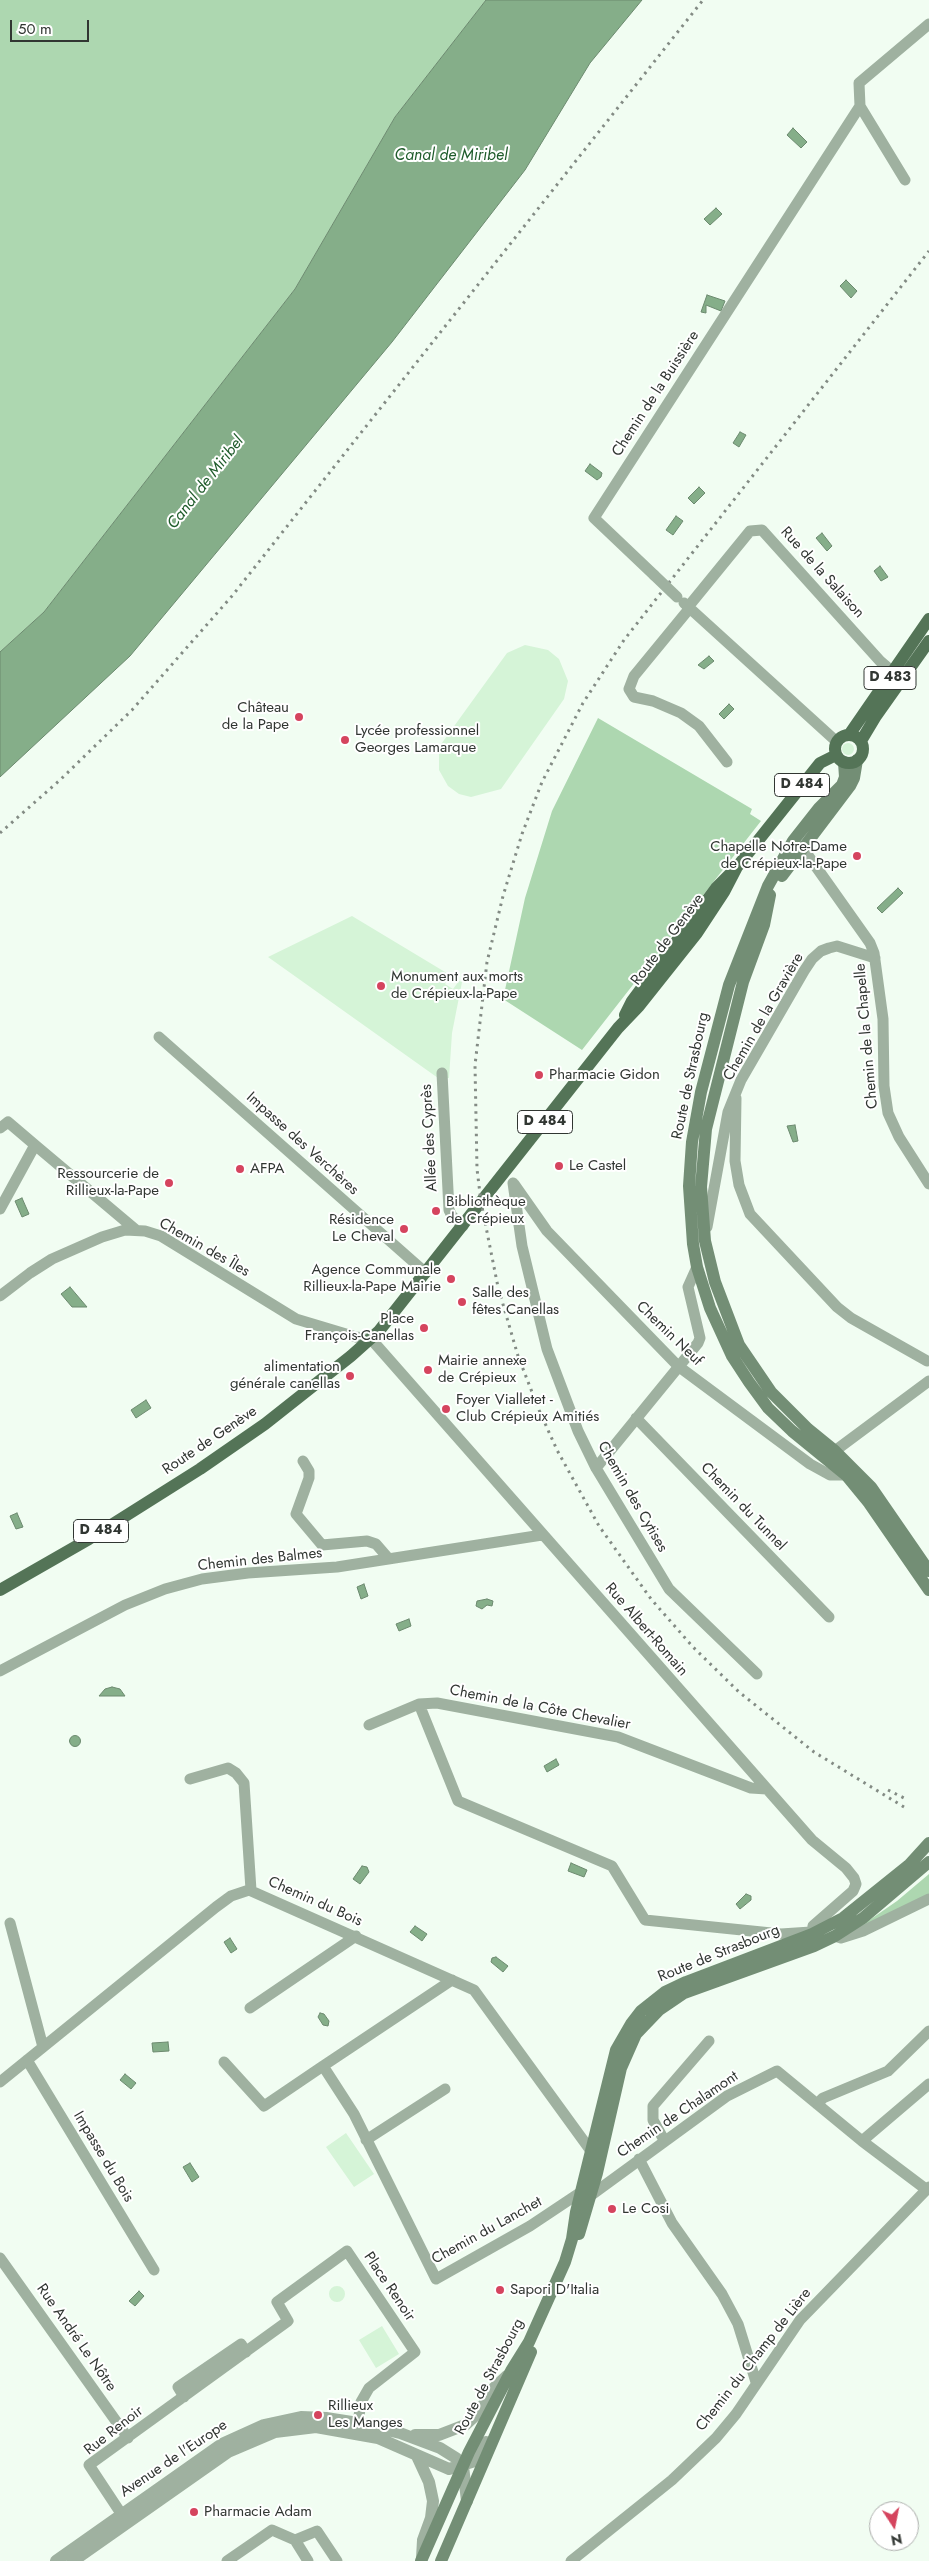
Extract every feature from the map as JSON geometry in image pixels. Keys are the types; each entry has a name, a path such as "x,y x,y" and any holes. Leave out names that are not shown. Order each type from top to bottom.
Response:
{"main road":[{"name":"Route de Genève","path":"0,1590 74,1548 200,1469 265,1424 371,1339 464,1226 508,1178 618,1028 632,1000 705,903 737,867 820,763 843,755 842,737 849,735 894,673 929,619"},
{"name":"D 483","path":"861,741 876,716 929,641"},
{"path":"843,755 862,754 861,741 849,735"},
{"name":"Route de Strasbourg","path":"843,755 854,778 850,786 797,844 757,910 729,985 701,1092 692,1142 690,1186 697,1267 720,1333 749,1382 780,1420 831,1454 871,1487 929,1571"},
{"name":"Route de Strasbourg","path":"797,844 768,899 764,924 743,982 722,1059 706,1129 701,1187 705,1241 714,1282 740,1345 771,1392 831,1454 874,1511 929,1590"},
{"name":"Route de Strasbourg","path":"422,2560 463,2466 511,2371 529,2342 564,2262 621,2068 636,2034 659,2010 684,1993 812,1937 843,1918 909,1865 929,1843"},
{"name":"Route de Strasbourg","path":"590,2175 591,2151 616,2050 641,2011 665,1992 686,1982 812,1937 835,1936 863,1918 929,1862"},
{"name":"Route de Strasbourg","path":"441,2561 570,2263 585,2194"}],"street":[{"path":"905,180 860,106 859,83 929,24"},
{"name":"Chemin de la Buissière","path":"843,755 594,518 860,106"},
{"name":"Rue de la Salaison","path":"688,608 750,531 762,530 880,661 894,673"},
{"path":"688,608 634,676 629,689 634,697 653,701 681,713 700,726 727,762"},
{"name":"Chemin de la Chapelle","path":"797,844 870,943 875,958 883,1019 884,1086 888,1113 899,1137 929,1184"},
{"name":"Chemin de la Gravière","path":"705,1241 728,1112 741,1080 812,959 821,951 837,946 875,958"},
{"name":"Impasse des Verchères","path":"159,1037 426,1273"},
{"name":"Allée des Cyprès","path":"442,1073 449,1210 452,1216 464,1226"},
{"path":"736,1095 735,1161 739,1185 750,1214 837,1307 851,1318 928,1361"},
{"path":"0,1128 8,1122 136,1230"},
{"path":"0,1209 35,1145"},
{"name":"Chemin Neuf","path":"508,1178 547,1231 678,1366 810,1464 830,1475 846,1476"},
{"name":"Chemin des Cytises","path":"508,1178 547,1349 578,1431 596,1468 669,1589 757,1674"},
{"name":"Chemin des Îles","path":"0,1296 30,1272 52,1260 102,1237 125,1230 136,1230 161,1236 296,1319 356,1337 371,1339"},
{"path":"596,1468 698,1343 700,1338 688,1287 697,1267"},
{"name":"Rue Albert-Romain","path":"371,1339 812,1840 846,1868 856,1884 853,1891 813,1926 812,1937"},
{"path":"831,1454 929,1381"},
{"name":"Chemin du Tunnel","path":"636,1418 828,1617"},
{"path":"303,1461 309,1471 309,1478 296,1514 322,1545 367,1542 376,1544 389,1559"},
{"name":"Chemin des Balmes","path":"0,1672 125,1605 165,1589 202,1579 248,1573 337,1567 542,1535"},
{"name":"Chemin de la Côte Chevalier","path":"369,1725 419,1704 437,1703 618,1737 751,1788 767,1789"},
{"path":"419,1704 458,1802 612,1866 645,1920 812,1937"},
{"path":"190,1779 228,1768 236,1773 244,1783 251,1890"},
{"name":"Chemin du Bois","path":"0,2082 224,1902 243,1890 251,1890 474,1990 591,2151"},
{"path":"835,1936 841,1938 864,1931 929,1900"},
{"path":"10,1923 43,2047"},
{"path":"250,2008 356,1936"},
{"path":"224,2062 264,2106 452,1980"},
{"path":"817,2104 823,2098 888,2071 929,2031"},
{"path":"664,2140 653,2120 653,2106 709,2041"},
{"name":"Impasse du Bois","path":"27,2060 154,2270"},
{"name":"Chemin du Lanchet","path":"323,2066 342,2093 436,2279 585,2194"},
{"name":"Chemin de Chalamont","path":"585,2194 727,2096 771,2072 777,2071 862,2141 928,2188"},
{"path":"862,2141 929,2084"},
{"path":"366,2140 444,2089"},
{"path":"639,2158 672,2223 722,2294 734,2316 756,2382"},
{"name":"Chemin du Champ de Lière","path":"571,2561 672,2480 716,2438 736,2414 800,2320 928,2188"},
{"name":"Place Renoir","path":"288,2322 276,2302 347,2251 415,2352 369,2388 361,2402 358,2423"},
{"name":"Rue André Le Nôtre","path":"0,2258 128,2438"},
{"name":"Rue Renoir","path":"124,2519 89,2466 288,2322"},
{"path":"400,2433 439,2436 465,2425 480,2410 492,2390 511,2371"},
{"path":"467,2502 463,2466 475,2462 479,2457 498,2418 512,2397"},
{"name":"Avenue de l'Europe","path":"56,2561 72,2559 124,2519 222,2444 264,2425 301,2417 326,2418 358,2423 400,2433 440,2448 456,2458 463,2466 449,2469 378,2438 326,2428 275,2432 228,2452 124,2519"},
{"path":"417,2456 429,2482 433,2501 431,2518 423,2540 422,2560"},
{"path":"227,2561 272,2530 295,2540 308,2561"},
{"path":"295,2540 317,2531 337,2561"}],"shaded area":[{"path":"0,0 486,0 395,117 295,289 44,612 0,652"},
{"path":"525,645 548,650 559,659 568,681 564,699 501,789 471,797 459,794 448,786 439,770 439,747 507,653"},
{"path":"598,718 752,809 750,814 761,821 582,1050 503,999 525,898 552,811"},
{"path":"846,743 850,743 854,749 850,755 846,755 842,751 842,747"},
{"path":"352,916 450,975 445,984 453,989 459,981 462,982 452,1033 449,1078 438,1078 268,957"},
{"path":"929,1874 929,1895 858,1928 897,1901"},
{"path":"346,2133 374,2174 354,2187 326,2147"},
{"path":"337,2286 343,2288 345,2294 343,2300 337,2302 331,2300 329,2294 331,2288"},
{"path":"382,2326 399,2354 376,2368 359,2340"}],"water":[{"name":"Canal de Miribel","path":"486,0 642,0 590,63 525,170 392,342 130,656 0,777 0,652 44,612 295,289 395,117"},
{"path":"793,128 807,142 801,148 787,135"},
{"path":"716,208 722,214 710,225 704,219"},
{"path":"846,280 857,291 851,298 840,286"},
{"path":"707,295 725,301 721,311 706,305 706,313 701,312"},
{"path":"740,432 746,435 739,447 733,443"},
{"path":"590,464 602,473 601,477 597,480 585,471"},
{"path":"699,487 705,493 694,504 688,498"},
{"path":"676,516 683,521 673,535 666,530"},
{"path":"822,533 832,546 827,551 816,538"},
{"path":"880,566 888,577 881,581 874,571"},
{"path":"709,656 714,661 704,669 698,665"},
{"path":"729,704 734,709 724,719 719,714"},
{"path":"898,888 903,893 882,913 877,908"},
{"path":"795,1125 798,1141 793,1142 787,1126"},
{"path":"22,1198 29,1214 22,1217 15,1201"},
{"path":"70,1287 87,1307 72,1307 61,1294"},
{"path":"146,1400 151,1408 136,1418 131,1410"},
{"path":"17,1513 23,1527 16,1529 10,1516"},
{"path":"364,1584 368,1596 361,1599 357,1587"},
{"path":"487,1599 493,1601 492,1606 487,1605 482,1609 476,1606 477,1601"},
{"path":"409,1619 411,1626 399,1631 396,1624"},
{"path":"112,1687 120,1689 125,1696 99,1696 105,1689"},
{"path":"75,1735 81,1741 75,1747 69,1741"},
{"path":"556,1759 559,1765 547,1772 544,1766"},
{"path":"571,1863 587,1870 584,1877 568,1871"},
{"path":"362,1866 367,1867 369,1872 360,1884 353,1879"},
{"path":"746,1894 751,1896 751,1900 740,1909 736,1904"},
{"path":"415,1926 427,1934 422,1941 410,1932"},
{"path":"230,1938 237,1949 231,1953 224,1942"},
{"path":"496,1957 508,1966 503,1972 491,1962 492,1958"},
{"path":"320,2013 324,2014 329,2021 328,2026 323,2025 318,2017"},
{"path":"168,2042 169,2051 153,2052 152,2043"},
{"path":"125,2074 136,2083 131,2089 120,2080"},
{"path":"190,2163 199,2177 192,2182 183,2167"},
{"path":"139,2291 144,2296 135,2306 129,2301"}],"railway":[{"path":"0,833 60,780 132,710 232,596 703,0"},
{"path":"904,1807 814,1752 739,1692 693,1647 651,1599 599,1526 557,1450 539,1410 518,1356 498,1287 481,1202 477,1169 475,1065 487,962 503,896 522,834 542,782 583,703 624,640 929,251"},
{"path":"888,1790 908,1800"}],"place":[{"name":"Château de la Pape","path":"299,717"},
{"name":"Lycée professionnel Georges Lamarque","path":"345,740"},
{"name":"Chapelle Notre-Dame de Crépieux-la-Pape","path":"857,856"},
{"name":"Monument aux morts de Crépieux-la-Pape","path":"381,986"},
{"name":"Pharmacie Gidon","path":"539,1075"},
{"name":"Le Castel","path":"559,1166"},
{"name":"AFPA","path":"240,1169"},
{"name":"Ressourcerie de Rillieux-la-Pape","path":"169,1183"},
{"name":"Bibliothèque de Crépieux","path":"436,1211"},
{"name":"Résidence Le Cheval","path":"404,1229"},
{"name":"Agence Communale Rillieux-la-Pape Mairie","path":"451,1279"},
{"name":"Salle des fêtes Canellas","path":"462,1302"},
{"name":"Place François-Canellas","path":"424,1328"},
{"name":"Mairie annexe de Crépieux","path":"428,1370"},
{"name":"alimentation générale canellas","path":"350,1376"},
{"name":"Foyer Vialletet - Club Crépieux Amitiés","path":"446,1409"},
{"name":"Le Cosi","path":"612,2209"},
{"name":"Sapori D'Italia","path":"500,2290"},
{"name":"Rillieux Les Manges","path":"318,2415"},
{"name":"Pharmacie Adam","path":"194,2512"}]}
